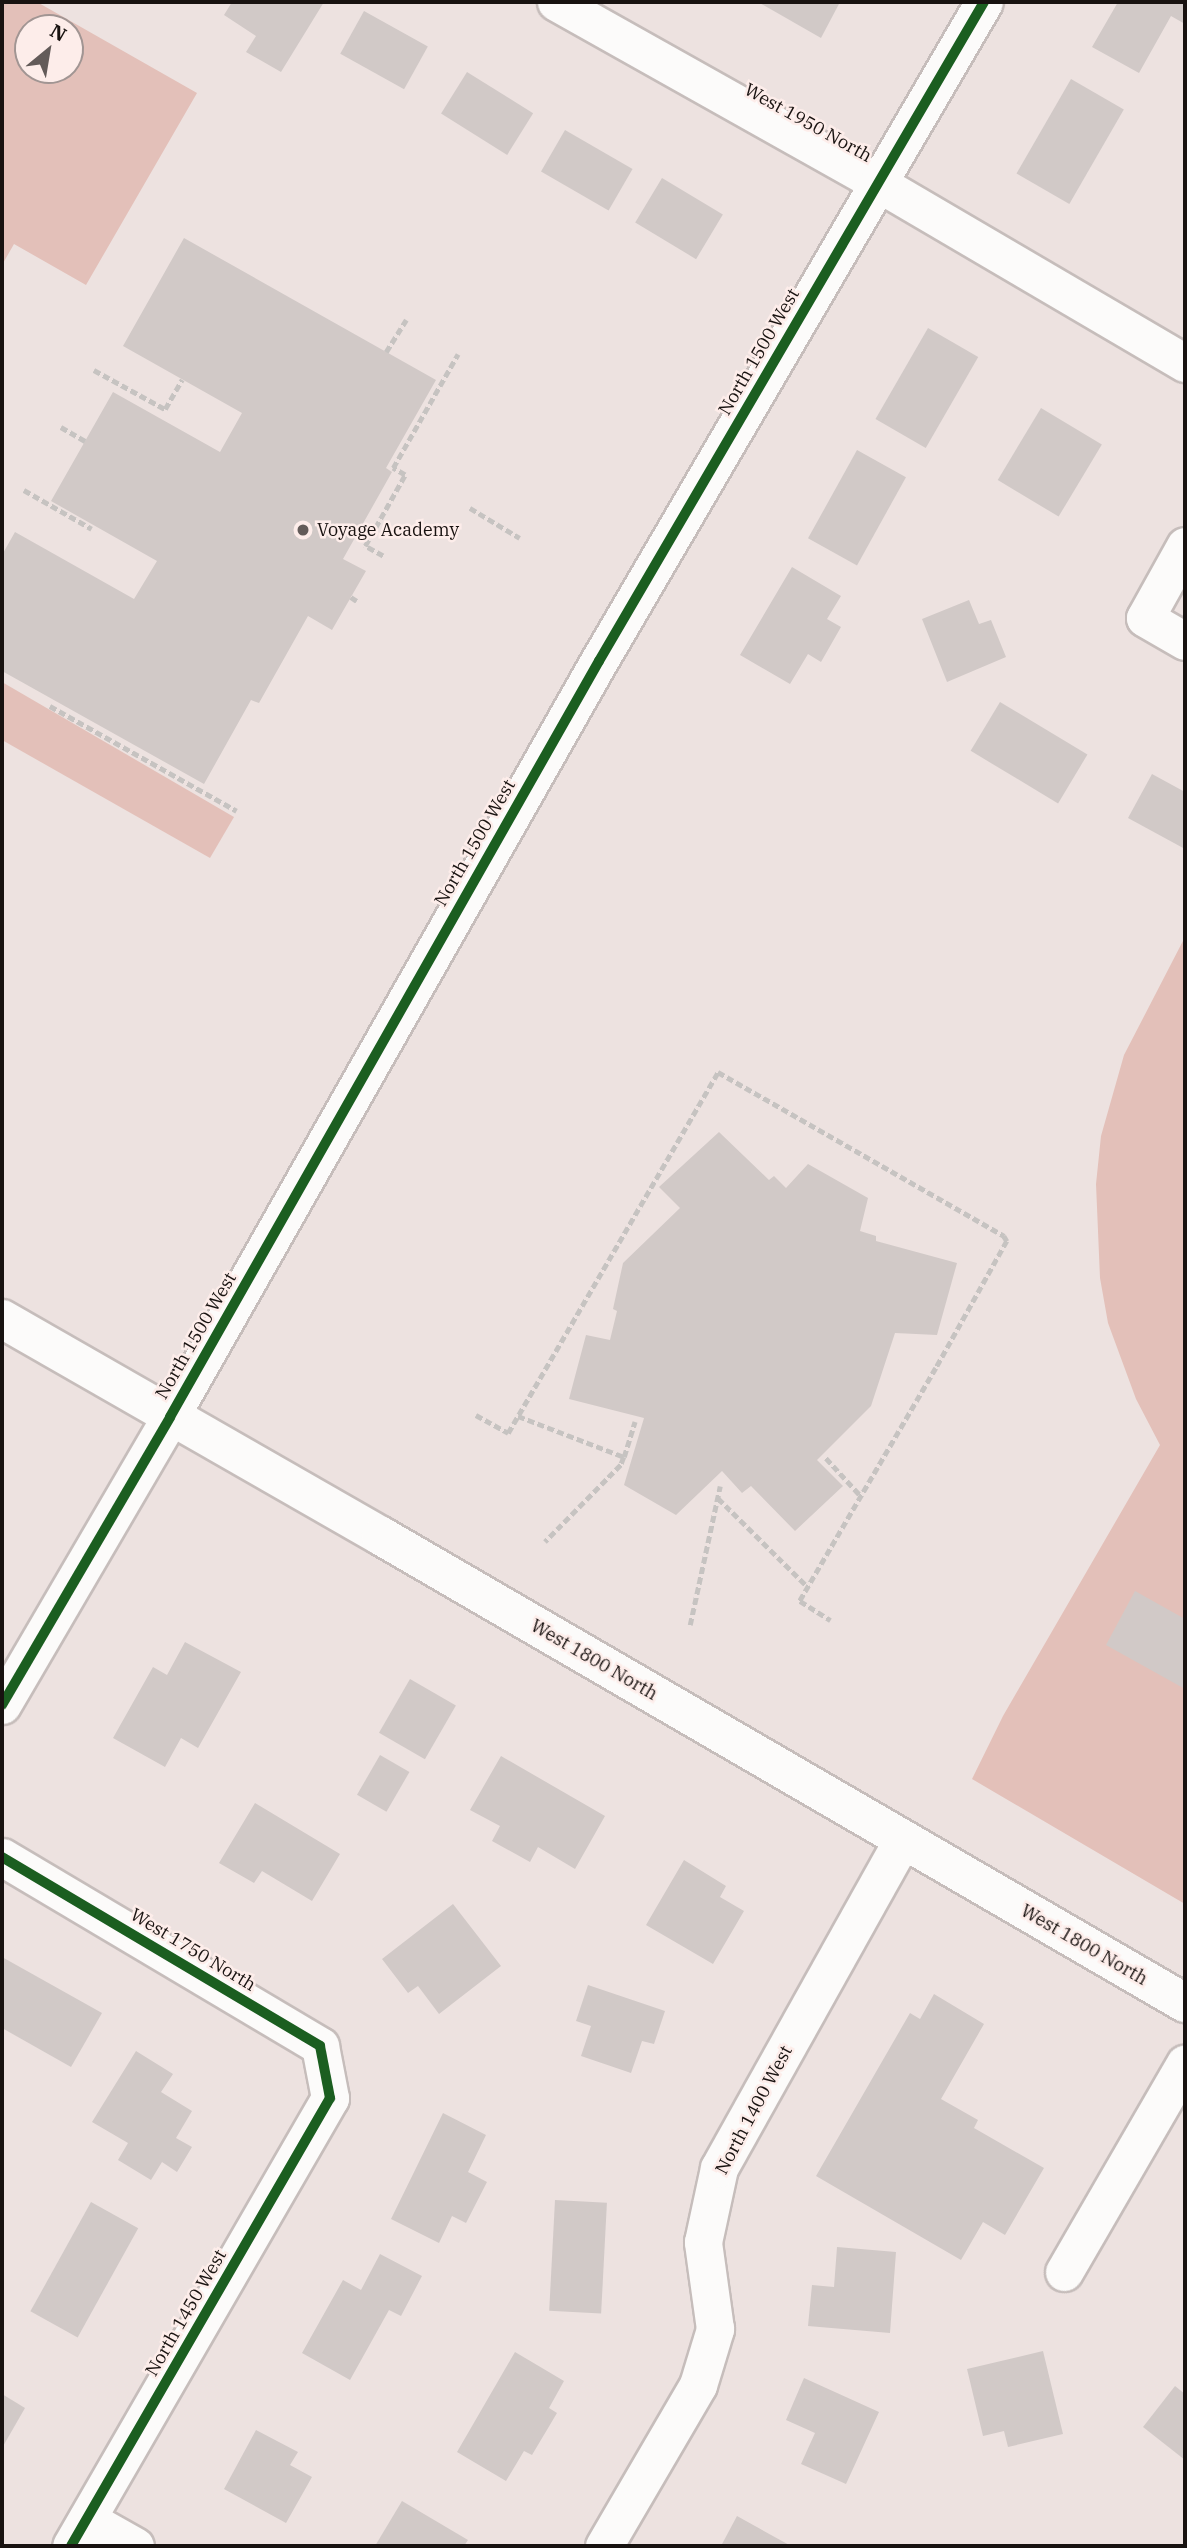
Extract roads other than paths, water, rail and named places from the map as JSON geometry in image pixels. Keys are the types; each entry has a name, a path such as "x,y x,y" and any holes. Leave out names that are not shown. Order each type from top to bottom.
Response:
{"main road":[{"name":"West 1800 North","path":"2,1319 1185,2003"}],"street":[{"name":"West 1950 North","path":"556,2 878,183 1185,363"},
{"name":"North 1500 West","path":"2,1705 170,1417 599,661 984,2"},
{"path":"1185,546 1145,618 1185,641"},
{"name":"North 1400 West","path":"604,2546 698,2385 715,2329 703,2242 719,2168 902,1840"},
{"name":"West 1750 North","path":"2,1857 320,2046 330,2098"},
{"path":"1064,2272 1185,2063"},
{"name":"North 1450 West","path":"79,2532 330,2098"},
{"path":"79,2532 135,2546"}],"place":[{"name":"Voyage Academy","path":"303,530"}]}
